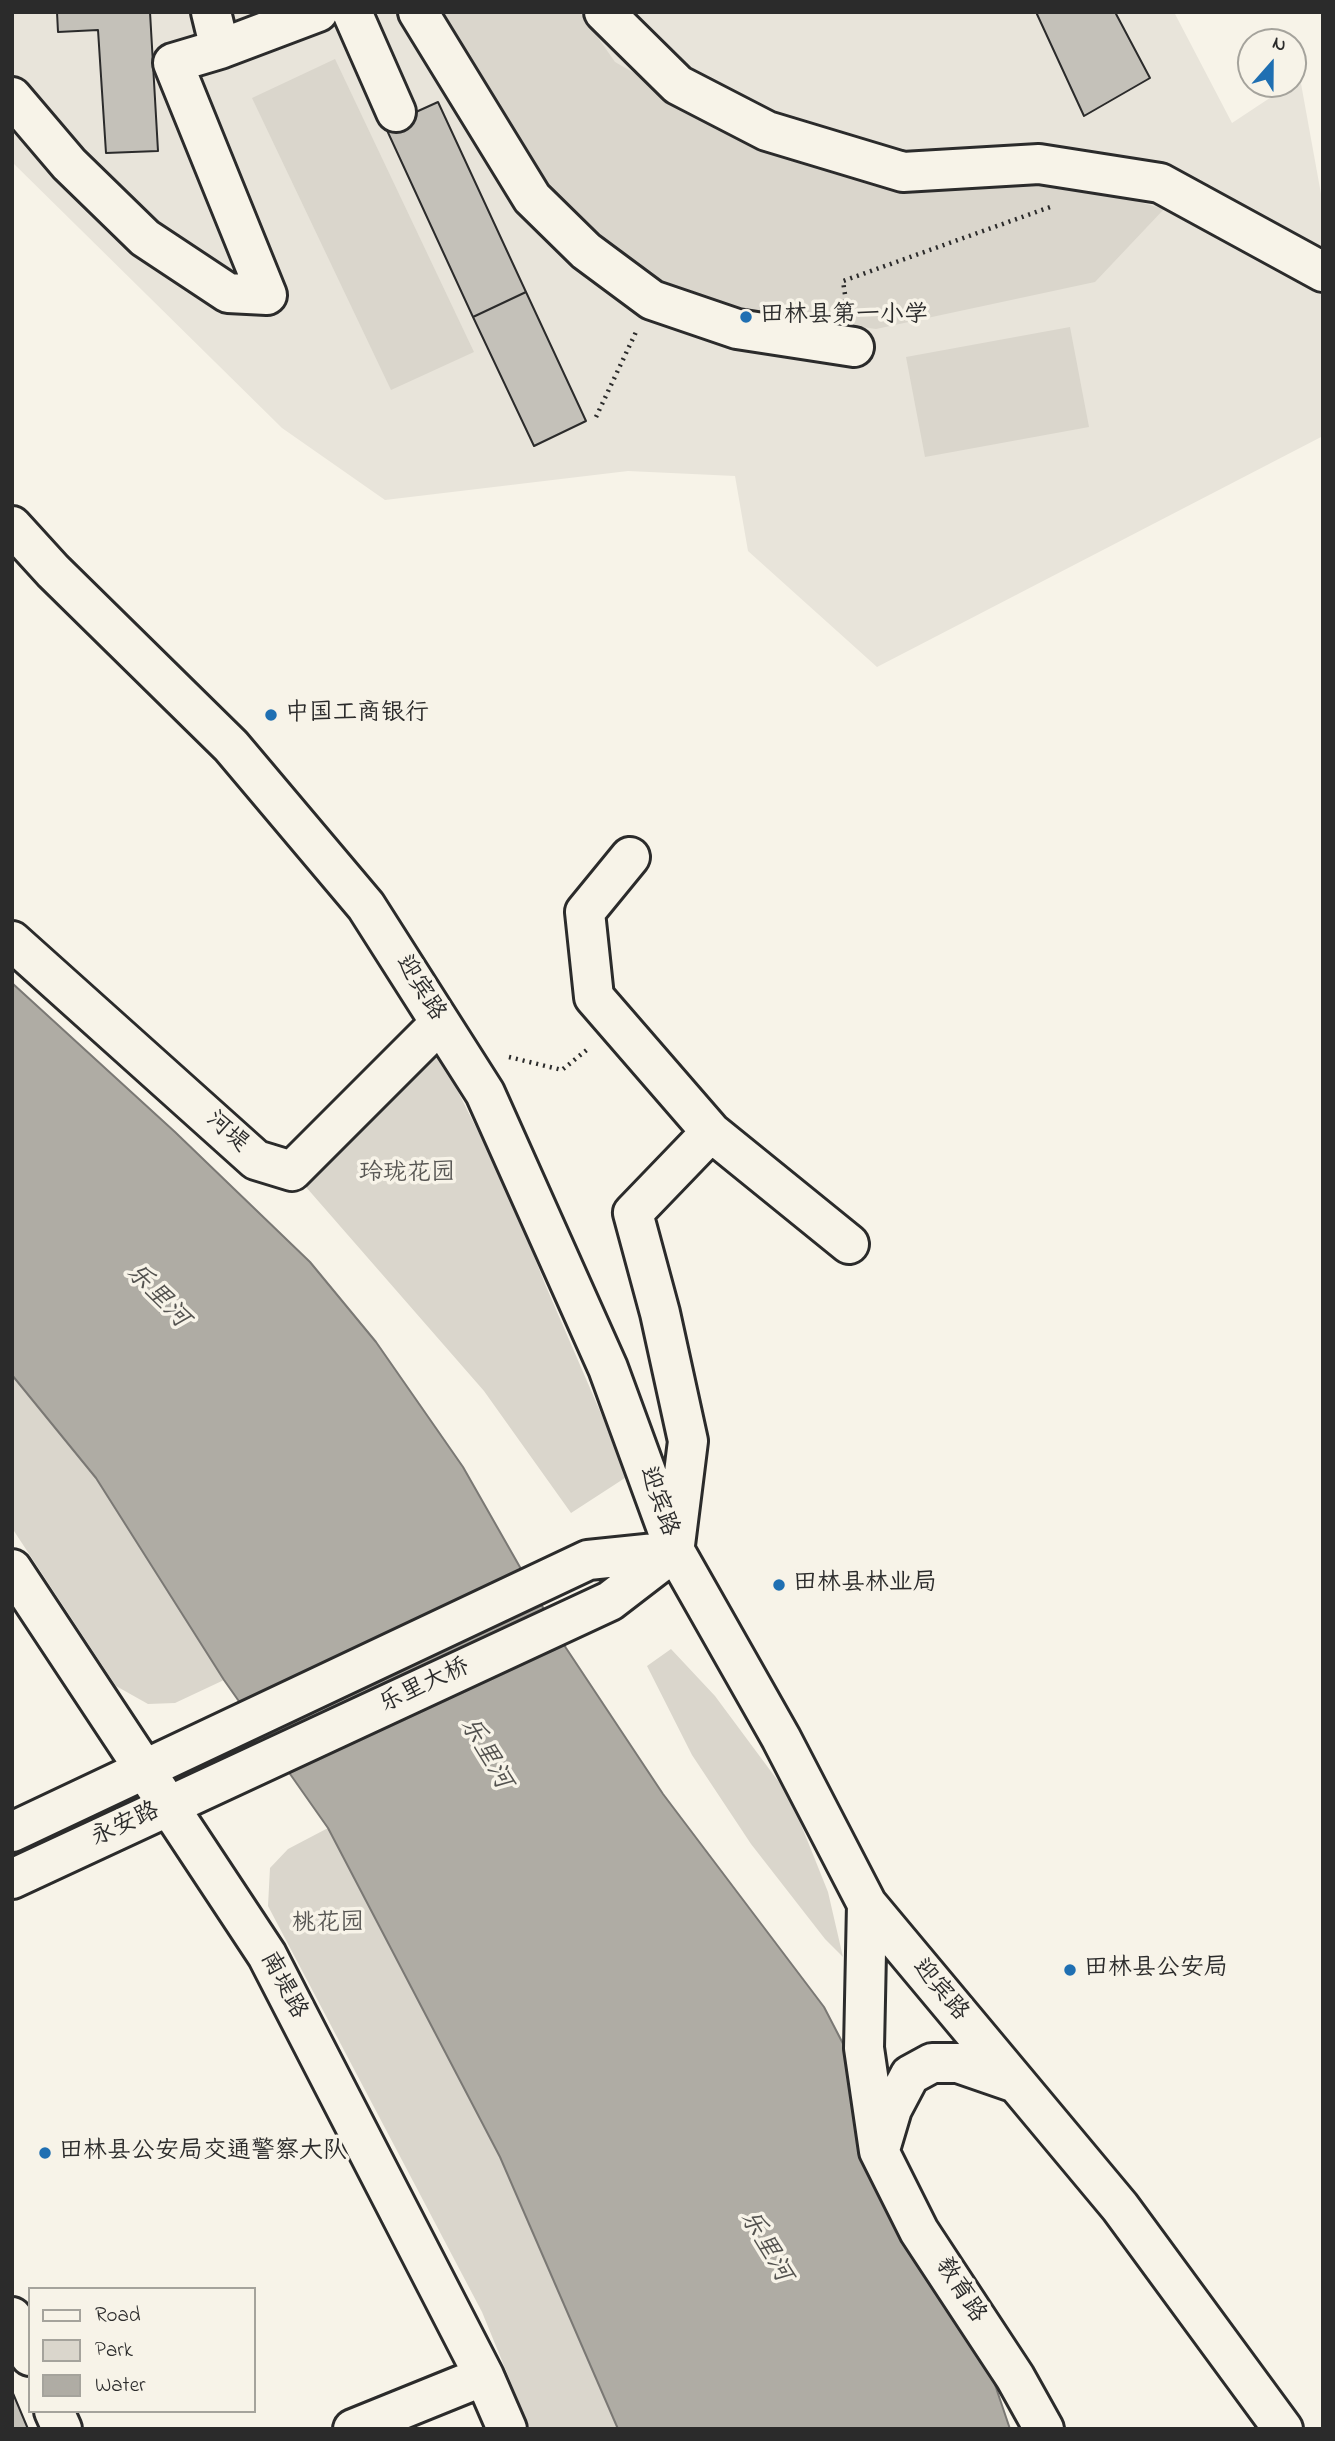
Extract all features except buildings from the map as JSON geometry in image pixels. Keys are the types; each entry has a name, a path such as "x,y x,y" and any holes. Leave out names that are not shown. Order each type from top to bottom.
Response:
{"street":[{"path":"211,12 220,49"},
{"path":"12,97 69,163 145,238 228,293 267,295 173,63 220,49 318,12"},
{"path":"352,12 396,112"},
{"path":"418,12 532,198 586,251 652,300 737,329 854,347"},
{"path":"604,12 678,85 767,131 903,172 1039,164 1160,183 1323,272"},
{"name":"迎宾路","path":"12,526 53,571 232,746 366,906 485,1093 608,1368 675,1550 781,1738 867,1904 1120,2207 1283,2429"},
{"path":"12,552 53,571"},
{"path":"630,857 584,912 594,997 711,1132 849,1244"},
{"name":"河堤","path":"12,942 256,1160 292,1171 447,1033"},
{"path":"675,1550 688,1441 660,1313 633,1213 711,1132"},
{"name":"乐里大桥","path":"219,1734 587,1560 675,1550"},
{"name":"乐里大桥","path":"240,1773 610,1601 675,1550"},
{"name":"南堤路","path":"12,1569 267,1955 484,2376 507,2429"},
{"name":"永安路","path":"12,1832 219,1734"},
{"name":"永安路","path":"12,1879 240,1773"},
{"name":"教育路","path":"867,1904 864,2048 879,2151 919,2231 1015,2377 1044,2429"},
{"path":"879,2151 892,2109 910,2075 932,2063 958,2063 1016,2082"},
{"path":"12,2316 28,2352"},
{"path":"353,2429 484,2376"},
{"path":"55,2413 62,2429"}],"path":[{"path":"854,347 843,281 1065,202"},
{"path":"596,417 652,300"},
{"path":"447,1033 562,1070 618,1025"}],"shaded area":[{"name":"田林县第一小学","path":"12,12 1174,12 1232,123 1270,98 1304,98 1323,205 1323,436 877,667 748,551 735,476 628,471 385,500 282,428 12,162"}],"green space":[{"path":"440,12 580,12 615,62 725,125 833,174 914,188 1053,178 1164,209 1095,282 876,329 766,314 699,298 614,258 548,191"},
{"path":"335,59 474,352 391,390 252,98"},
{"path":"1070,327 1089,427 925,457 906,357"},
{"name":"玲珑花园","path":"429,1034 509,1193 628,1476 571,1513 484,1391 292,1171"},
{"path":"12,1375 96,1478 224,1680 175,1703 148,1704 116,1686 12,1528"},
{"path":"671,1649 715,1696 790,1797 828,1892 843,1957 825,1939 751,1844 692,1755 647,1666"},
{"name":"桃花园","path":"328,1828 500,2157 618,2429 530,2429 482,2312 268,1906 270,1868 288,1849"}],"water":[{"name":"乐里河","path":"12,983 175,1132 310,1262 376,1342 463,1467 566,1648 663,1794 824,2007 948,2246 1010,2429 618,2429 500,2157 328,1828 224,1680 96,1478 12,1375"}],"place":[{"name":"田林县第一小学","path":"746,317"},
{"name":"中国工商银行","path":"271,715"},
{"name":"田林县林业局","path":"779,1585"},
{"name":"田林县公安局","path":"1070,1970"},
{"name":"田林县公安局交通警察大队","path":"45,2153"}]}
